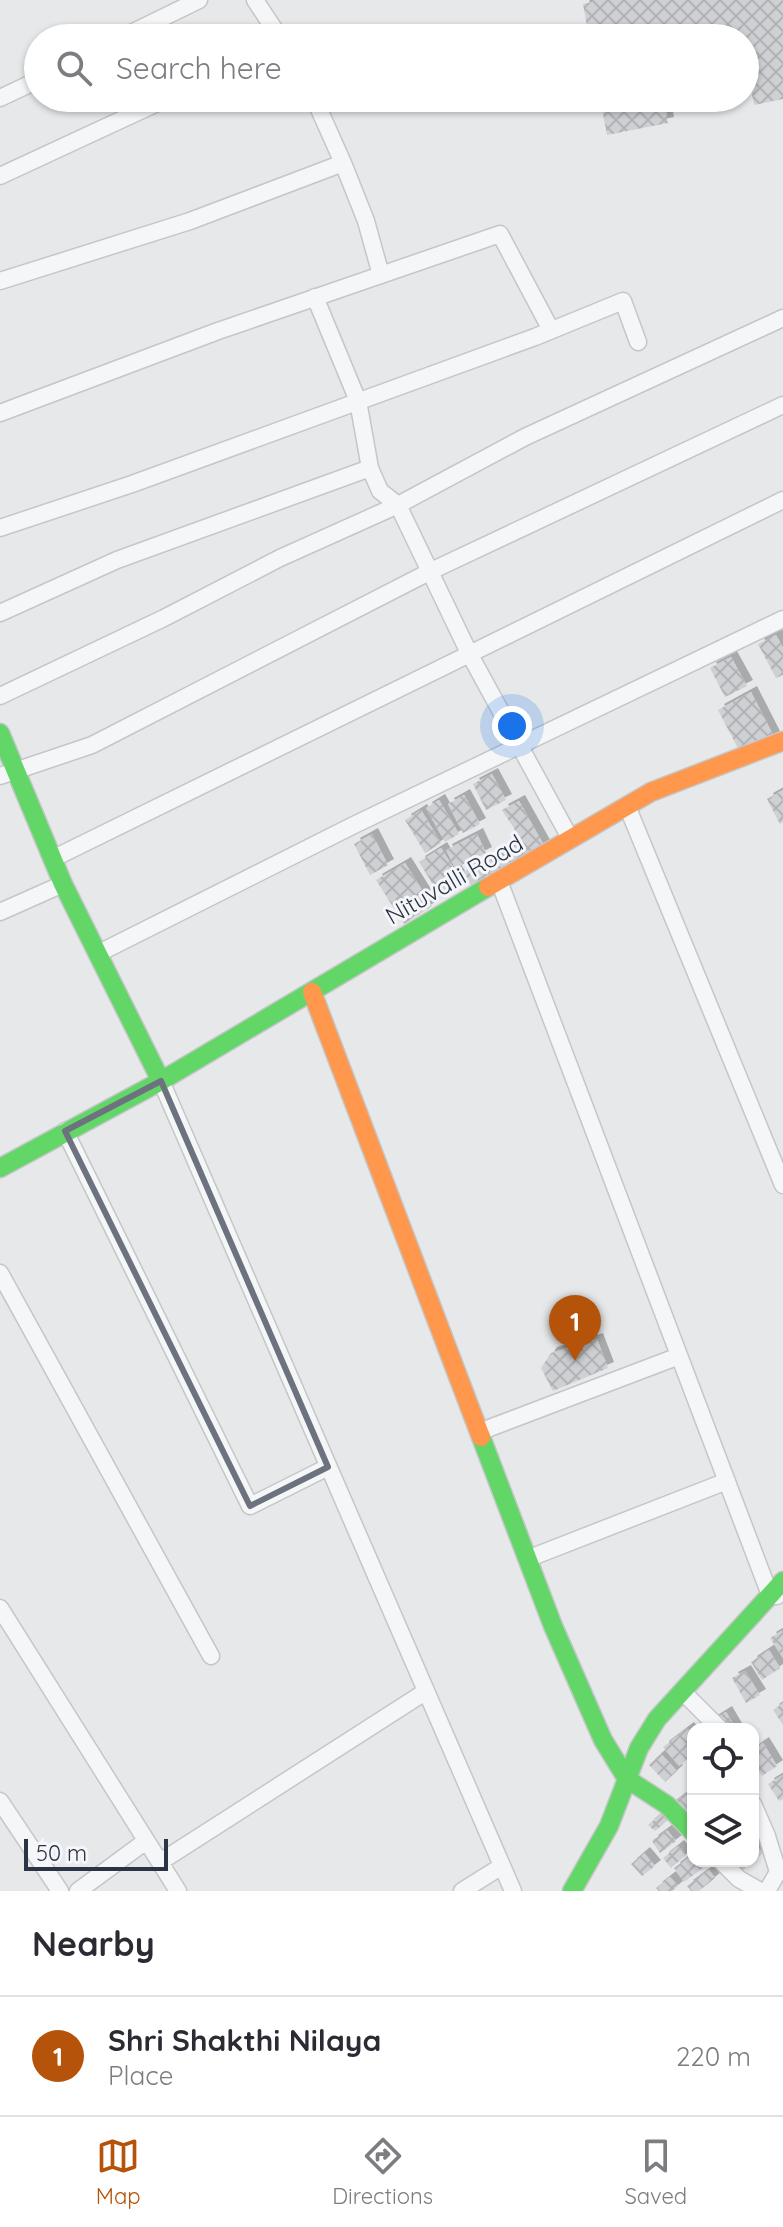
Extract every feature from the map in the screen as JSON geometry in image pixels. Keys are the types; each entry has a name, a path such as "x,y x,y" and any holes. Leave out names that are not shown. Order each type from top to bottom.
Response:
{"street":[{"path":"150,24 199,0"},
{"path":"255,0 271,24"},
{"path":"0,98 24,87"},
{"path":"0,176 138,112"},
{"path":"320,112 366,221 381,275"},
{"path":"0,281 190,221 343,163"},
{"path":"0,413 315,297 500,234 551,330"},
{"path":"315,297 358,401 370,468 380,491 398,505 470,655 570,838"},
{"path":"0,528 132,484 623,301 638,342"},
{"path":"0,696 164,618 280,558 398,505 525,437 783,318"},
{"path":"8,773 92,745 431,571 783,405"},
{"path":"0,613 117,560 370,468"},
{"path":"52,859 783,500"},
{"path":"99,953 354,825 783,619"},
{"path":"0,733 8,773 161,1081 513,1891"},
{"name":"Nituvalli Road","path":"0,1168 161,1081 651,792 783,741"},
{"path":"627,806 783,1185"},
{"path":"499,881 727,1481 779,1591 682,1691 651,1728 639,1748 609,1826 572,1891"},
{"path":"0,912 63,884"},
{"path":"312,992 553,1626 603,1740 627,1779 667,1805 687,1826"},
{"path":"65,1131 250,1506 328,1467"},
{"path":"0,1273 211,1656"},
{"path":"479,1432 679,1356"},
{"path":"527,1559 727,1481"},
{"path":"0,1608 178,1891"},
{"path":"682,1691 714,1723"},
{"path":"160,1862 425,1692"},
{"path":"0,1801 60,1891"},
{"path":"759,1818 778,1872 767,1891"},
{"path":"78,1891 146,1841"},
{"path":"462,1891 502,1866"},
{"path":"727,1867 739,1879 760,1891"}],"highlighted area":[{"path":"161,1081 328,1467 250,1506 65,1131"}],"building":[{"path":"783,0 783,99 759,104 759,24 587,24 583,4"},
{"path":"603,112 666,112 668,123 607,135"},
{"path":"776,635 783,648 783,675 776,678 758,644"},
{"path":"731,657 747,686 725,697 710,668"},
{"path":"751,692 774,737 741,754 718,710"},
{"path":"492,774 506,800 486,810 473,784"},
{"path":"783,790 783,822 780,824 767,799"},
{"path":"464,795 480,824 463,833 448,804"},
{"path":"439,800 459,834 445,842 426,808"},
{"path":"519,801 547,851 475,892 463,872 523,842 502,810"},
{"path":"421,810 441,843 425,853 405,820"},
{"path":"372,834 388,865 370,875 354,844"},
{"path":"477,834 486,853 455,868 446,850"},
{"path":"441,848 461,880 439,894 419,862"},
{"path":"405,863 432,906 404,924 376,880"},
{"path":"597,1339 608,1368 553,1391 541,1368 551,1353"},
{"path":"783,1630 783,1658 770,1638"},
{"path":"769,1650 780,1668 762,1680 751,1662"},
{"path":"745,1671 760,1695 746,1703 732,1678"},
{"path":"783,1703 783,1725 773,1710"},
{"path":"726,1712 732,1723 709,1723"},
{"path":"687,1729 687,1760 679,1766 663,1747"},
{"path":"763,1743 777,1766 762,1776 759,1771 759,1746"},
{"path":"661,1754 677,1771 665,1782 649,1765"},
{"path":"783,1775 783,1799 779,1801 768,1784"},
{"path":"687,1793 687,1809 678,1816 670,1806"},
{"path":"661,1814 667,1821 655,1831 648,1825"},
{"path":"667,1830 676,1841 660,1853 652,1841"},
{"path":"678,1846 686,1855 671,1868 663,1858"},
{"path":"644,1853 655,1866 642,1876 631,1864"},
{"path":"687,1858 687,1867 703,1868 684,1882 674,1868"},
{"path":"709,1870 715,1878 699,1891 691,1891 687,1886"},
{"path":"670,1877 678,1886 672,1891 656,1888"}],"traffic: fast":[{"path":"0,733 63,884 161,1081"},
{"path":"0,1168 161,1081 488,887"},
{"path":"481,1437 553,1626 603,1740 627,1779 667,1805 687,1826"},
{"path":"572,1891 609,1826 639,1748 657,1719 783,1581"}],"traffic: slow":[{"path":"488,887 651,792 783,741"},
{"path":"312,992 481,1437"}],"place":[{"name":"Shri Shakthi Nilaya","path":"575,1361"}]}
